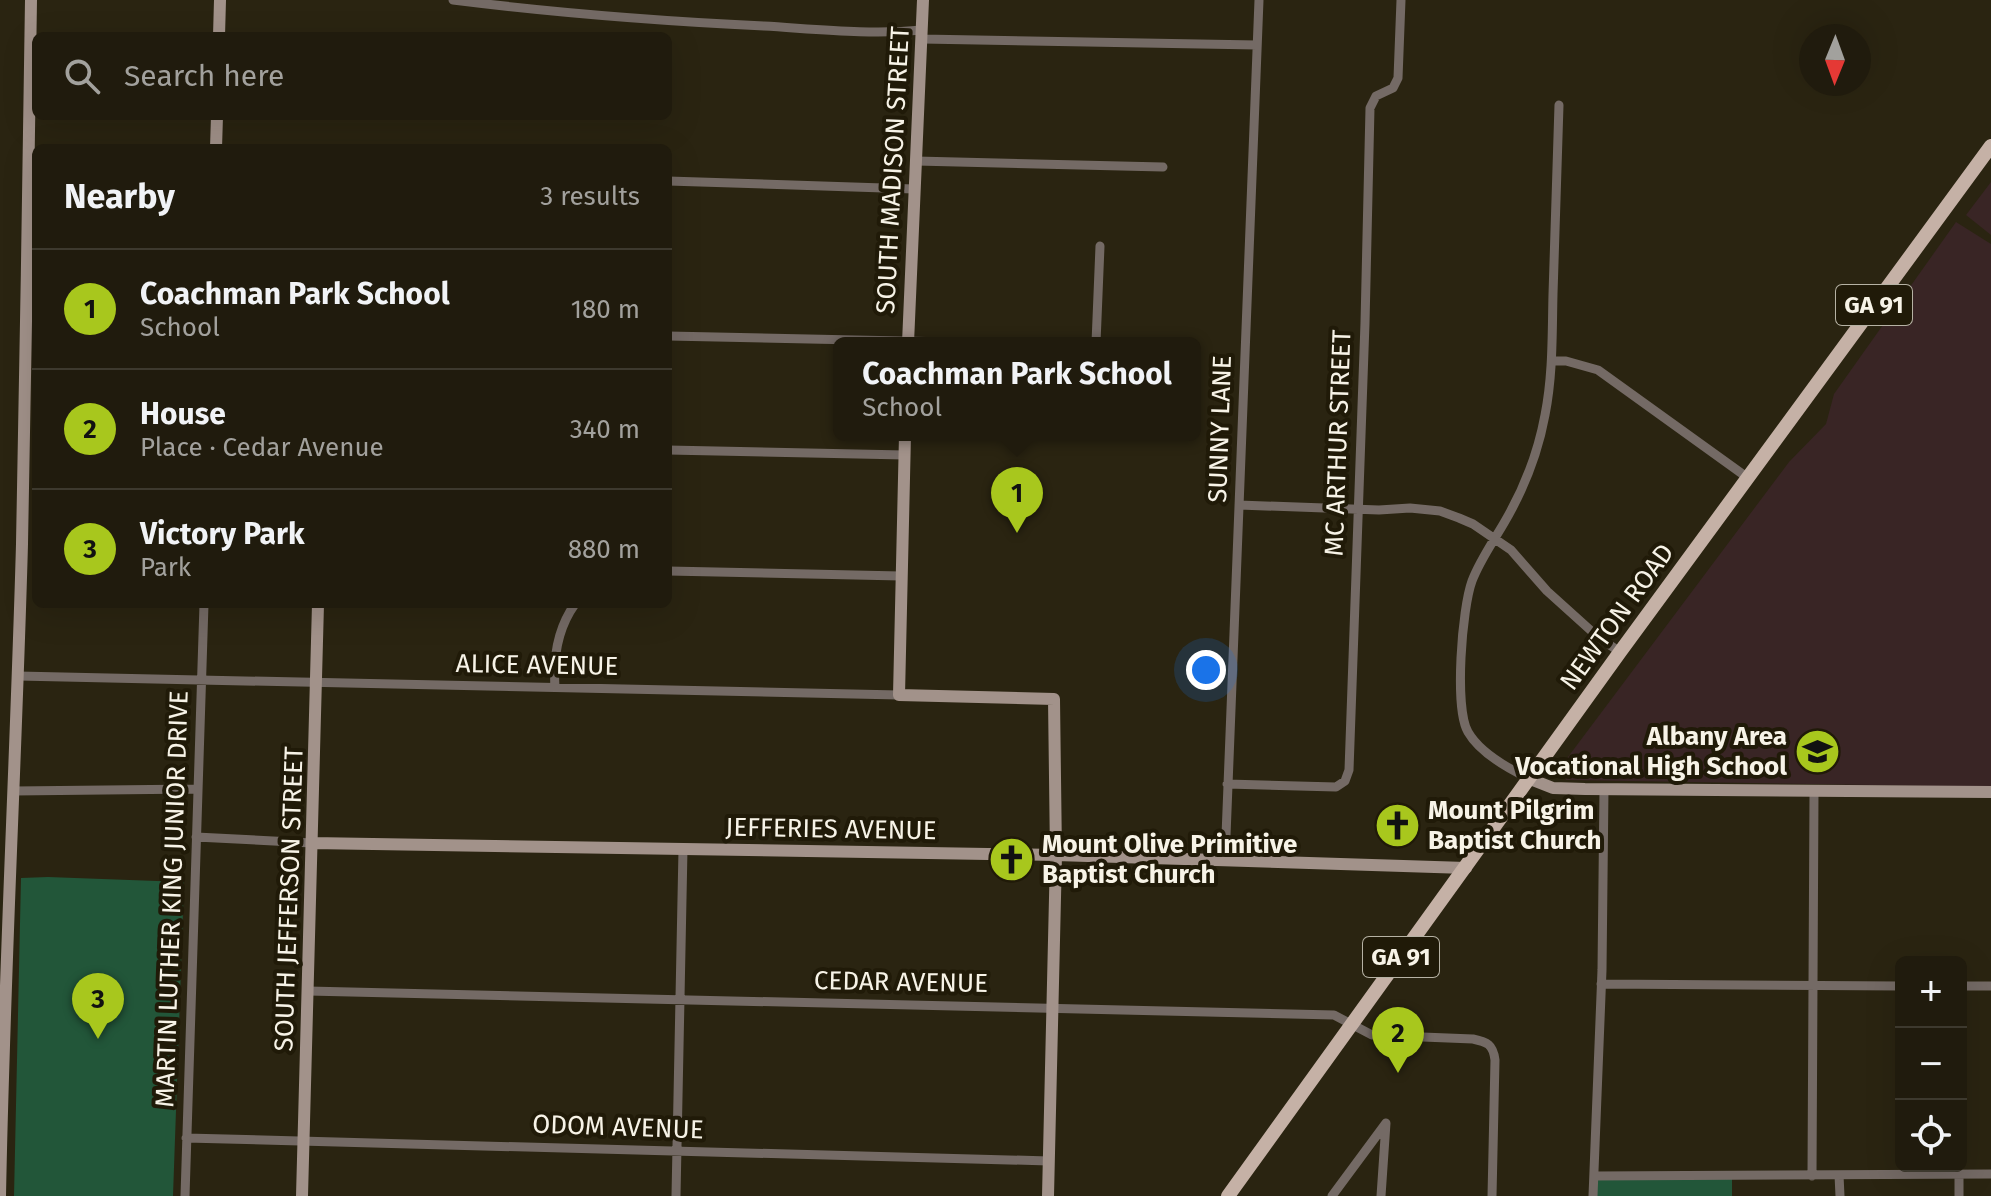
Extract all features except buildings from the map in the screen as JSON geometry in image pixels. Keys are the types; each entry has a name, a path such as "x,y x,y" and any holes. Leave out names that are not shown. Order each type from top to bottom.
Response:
{"main road":[{"name":"NEWTON ROAD","path":"1228,1196 1620,652 1991,146"}],"street":[{"path":"0,1196 32,183 31,0"},
{"path":"219,32 220,0"},
{"path":"453,0 650,20 922,34 1257,45"},
{"name":"SOUTH MADISON STREET","path":"908,337 923,0"},
{"name":"SUNNY LANE","path":"1225,861 1259,0"},
{"name":"MC ARTHUR STREET","path":"1227,784 1336,787 1345,781 1349,770 1370,108 1376,96 1393,88 1398,78 1401,0"},
{"path":"1559,105 1552,361 1545,414 1524,485 1479,565 1466,600 1462,716 1469,734 1510,769 1553,788 1991,792"},
{"path":"216,144 217,120"},
{"path":"916,161 1163,167"},
{"path":"672,181 914,189"},
{"path":"1096,337 1100,246"},
{"path":"672,336 833,340"},
{"path":"1552,361 1566,361 1598,370 1748,478"},
{"path":"899,695 905,441"},
{"path":"672,450 905,455"},
{"path":"1239,505 1440,511 1473,524 1511,550 1547,591 1620,652"},
{"path":"672,571 901,576"},
{"name":"MARTIN LUTHER KING JUNIOR DRIVE","path":"185,1196 204,608"},
{"name":"SOUTH JEFFERSON STREET","path":"302,1196 318,608"},
{"path":"555,687 559,632 573,608"},
{"name":"ALICE AVENUE","path":"18,676 1054,699 1056,855"},
{"path":"14,791 196,789"},
{"path":"1593,1196 1604,789"},
{"path":"1812,1176 1814,792"},
{"name":"JEFFERIES AVENUE","path":"196,837 312,843 1056,855 1466,868"},
{"path":"676,1196 683,849"},
{"path":"1048,1196 1056,855"},
{"path":"1601,984 1895,986"},
{"path":"1967,986 1991,986"},
{"name":"CEDAR AVENUE","path":"308,991 1334,1015 1372,1035 1488,1042 1495,1060 1492,1196"},
{"path":"1332,1196 1386,1123 1381,1196"},
{"name":"ODOM AVENUE","path":"186,1138 1049,1161"},
{"path":"1959,1174 1959,1196"},
{"path":"1594,1176 1991,1174"},
{"path":"1839,1175 1840,1196"}],"shaded area":[{"path":"1991,182 1991,235 1966,215"},
{"path":"1956,222 1991,244 1991,787 1566,780 1559,769 1789,462 1826,424 1834,394"}],"green space":[{"path":"21,878 184,882 173,1196 14,1196"},
{"path":"1596,1179 1732,1179 1732,1196 1595,1196"}],"place":[{"name":"Coachman Park School","path":"1017,533"},
{"name":"Albany Area Vocational High School","path":"1818,751"},
{"name":"Mount Pilgrim Baptist Church","path":"1397,825"},
{"name":"Mount Olive Primitive Baptist Church","path":"1011,859"},
{"name":"Victory Park","path":"98,1039"},
{"name":"House","path":"1398,1073"}]}
